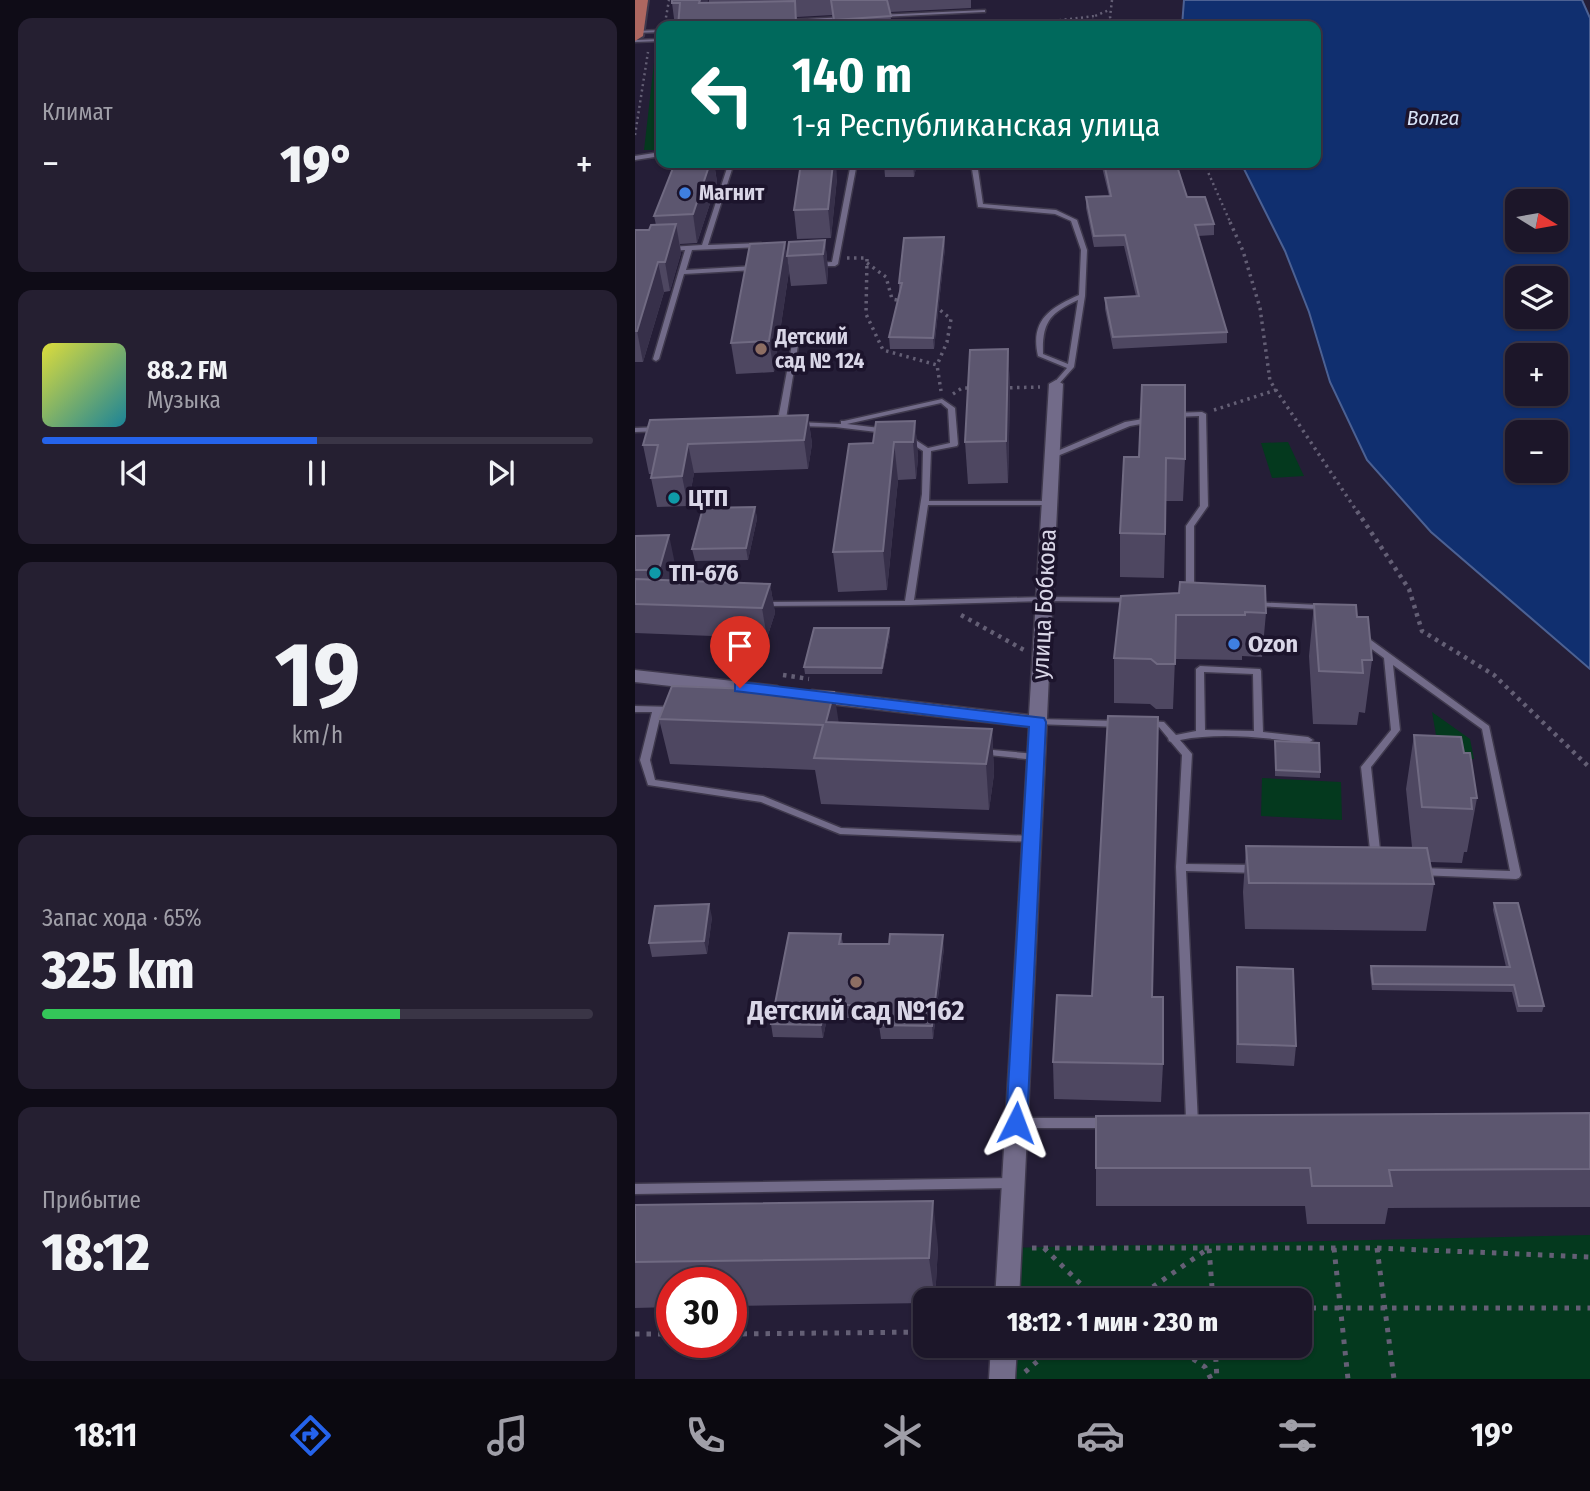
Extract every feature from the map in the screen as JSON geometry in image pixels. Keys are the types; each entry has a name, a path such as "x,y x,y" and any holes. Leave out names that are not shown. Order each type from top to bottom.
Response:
{"main road":[{"path":"640,36 641,0"}],"street":[{"name":"улица Бобкова","path":"1008,1288 1056,385"},
{"path":"635,676 1038,722"},
{"path":"1003,1379 1004,1358"}],"lane":[{"path":"867,17 983,11"},
{"path":"774,21 854,17 842,21"},
{"path":"635,41 640,36"},
{"path":"635,158 656,155"},
{"path":"704,247 730,168"},
{"path":"807,265 835,264 853,168"},
{"path":"976,168 980,206 1056,212 1074,220 1084,250 1082,296 1071,367 1056,385"},
{"path":"825,243 839,242"},
{"path":"662,249 771,245"},
{"path":"656,359 689,248"},
{"path":"681,272 765,268"},
{"path":"1071,367 1040,355 1038,340 1042,321 1054,309 1082,296"},
{"path":"781,425 797,333"},
{"path":"835,425 942,401 951,408 954,444 927,450 901,435"},
{"path":"1052,455 1128,424 1169,416 1202,414 1204,506 1190,526 1190,601"},
{"path":"767,425 835,425 892,433"},
{"path":"635,430 675,428"},
{"path":"909,603 925,503 927,450"},
{"path":"925,503 1050,503"},
{"path":"758,604 932,603 1045,598 1137,600"},
{"path":"1177,601 1203,602"},
{"path":"1242,604 1320,607 1329,614"},
{"path":"1349,628 1486,728 1516,875 1417,872"},
{"path":"1377,871 1367,767 1396,730 1388,657"},
{"path":"1201,733 1200,669 1257,671 1259,734"},
{"path":"635,709 683,710"},
{"path":"657,710 645,760 651,783 763,799 840,831 1032,839"},
{"path":"1038,722 1161,724 1187,754 1181,867 1192,1123"},
{"path":"1172,738 1201,733 1259,734 1308,740"},
{"path":"975,751 1036,757"},
{"path":"1181,867 1273,869"},
{"path":"1016,1123 1114,1123"},
{"path":"1179,1123 1206,1123"},
{"path":"635,1189 1013,1183"}],"path":[{"path":"666,21 669,0"},
{"path":"1112,0 1109,10 1114,21"},
{"path":"1052,21 1095,16 1109,10"},
{"path":"1093,21 1095,16"},
{"path":"635,135 642,77 640,36"},
{"path":"1206,168 1243,251 1260,308 1270,381 1409,589 1422,631 1494,675 1590,768"},
{"path":"836,257 867,258 866,314 883,350 937,365"},
{"path":"867,263 886,277 892,299 913,303"},
{"path":"924,304 935,306 951,319 947,342 937,365 942,401 962,388 975,388"},
{"path":"1002,388 1056,385"},
{"path":"1202,414 1276,390"},
{"path":"932,603 951,610 1026,651 1041,673"},
{"path":"1043,1247 1083,1288"},
{"path":"1010,1248 1377,1248 1590,1257"},
{"path":"1151,1288 1209,1248"},
{"path":"1209,1248 1212,1288"},
{"path":"1334,1248 1348,1379"},
{"path":"1377,1248 1394,1379"},
{"path":"1312,1308 1590,1308"},
{"path":"747,1334 913,1332"},
{"path":"635,1334 656,1334"},
{"path":"1016,1379 1041,1358"},
{"path":"1192,1358 1205,1367 1214,1379"},
{"path":"1214,1379 1215,1358"}],"green space":[{"path":"654,63 656,150 644,150"},
{"path":"1288,442 1304,476 1272,478 1261,443"},
{"path":"1432,712 1470,739 1474,759 1440,758"},
{"path":"1262,778 1341,782 1342,820 1261,816"},
{"path":"1590,1235 1590,1379 1003,1379 1004,1358 1312,1358 1312,1288 1008,1288 1010,1248"}],"water":[{"name":"Волга","path":"1184,0 1582,0 1590,18 1590,669 1431,532 1367,460 1330,382 1309,312 1285,251 1244,168 1321,168 1321,21 1182,21"}],"building":[{"path":"672,0 700,0 699,3 795,1 796,21 678,21 680,3 672,3"},
{"path":"831,0 887,0 891,16 834,20"},
{"path":"673,168 708,168 693,214 654,216"},
{"path":"800,168 832,168 828,209 794,210"},
{"path":"1105,168 1178,168 1187,197 1205,197 1214,224 1195,225 1227,332 1113,337 1105,298 1139,296 1125,235 1094,236 1086,197 1111,196"},
{"path":"676,224 665,262 658,262 635,331 635,230 649,230 651,225"},
{"path":"944,237 933,338 889,337 902,283 899,283 904,238"},
{"path":"825,240 823,254 787,256 789,242"},
{"path":"785,242 769,341 731,343 750,244"},
{"path":"1008,349 1006,441 965,442 970,350"},
{"path":"1142,385 1185,385 1185,459 1166,458 1165,534 1120,533 1124,457 1139,457"},
{"path":"808,415 804,440 688,444 682,476 651,478 658,445 643,445 650,420"},
{"path":"915,421 913,442 894,442 883,551 833,552 849,444 873,443 876,422"},
{"path":"755,507 746,548 692,549 703,508"},
{"path":"669,535 659,570 635,570 635,536"},
{"path":"635,579 770,584 762,608 635,604"},
{"path":"1180,582 1265,586 1266,613 1176,615 1175,664 1157,664 1151,659 1114,658 1121,596 1179,593"},
{"path":"1314,604 1356,605 1357,617 1368,617 1372,660 1362,660 1363,673 1319,671"},
{"path":"814,628 889,628 882,668 804,667"},
{"path":"672,686 834,692 826,722 992,729 986,764 814,758 823,725 659,719"},
{"path":"1108,716 1158,717 1152,997 1163,997 1163,1064 1053,1062 1057,995 1092,996"},
{"path":"1414,735 1461,737 1464,753 1470,753 1477,798 1471,798 1472,809 1422,807"},
{"path":"1275,741 1319,743 1320,772 1276,770"},
{"path":"1246,846 1427,848 1434,884 1249,883"},
{"path":"1494,903 1518,903 1544,1006 1519,1006 1514,985 1373,984 1371,966 1510,967"},
{"path":"709,904 704,941 649,943 655,906"},
{"path":"789,933 841,934 839,944 889,944 890,934 943,935 932,1026 879,1025 882,1005 825,1005 821,1025 771,1024"},
{"path":"1237,967 1293,969 1296,1046 1238,1044"},
{"path":"1590,1113 1590,1169 1389,1170 1392,1186 1312,1186 1310,1168 1096,1168 1096,1116"},
{"path":"933,1201 929,1258 635,1262 635,1205"}],"place":[{"name":"Магнит","path":"685,193"},
{"name":"Детский сад № 124","path":"761,349"},
{"name":"ЦТП","path":"674,498"},
{"name":"ТП-676","path":"655,573"},
{"name":"Ozon","path":"1234,644"},
{"name":"Детский сад №162","path":"856,982"}],"route":[{"path":"740,688 1038,722 1016,1123"}]}
